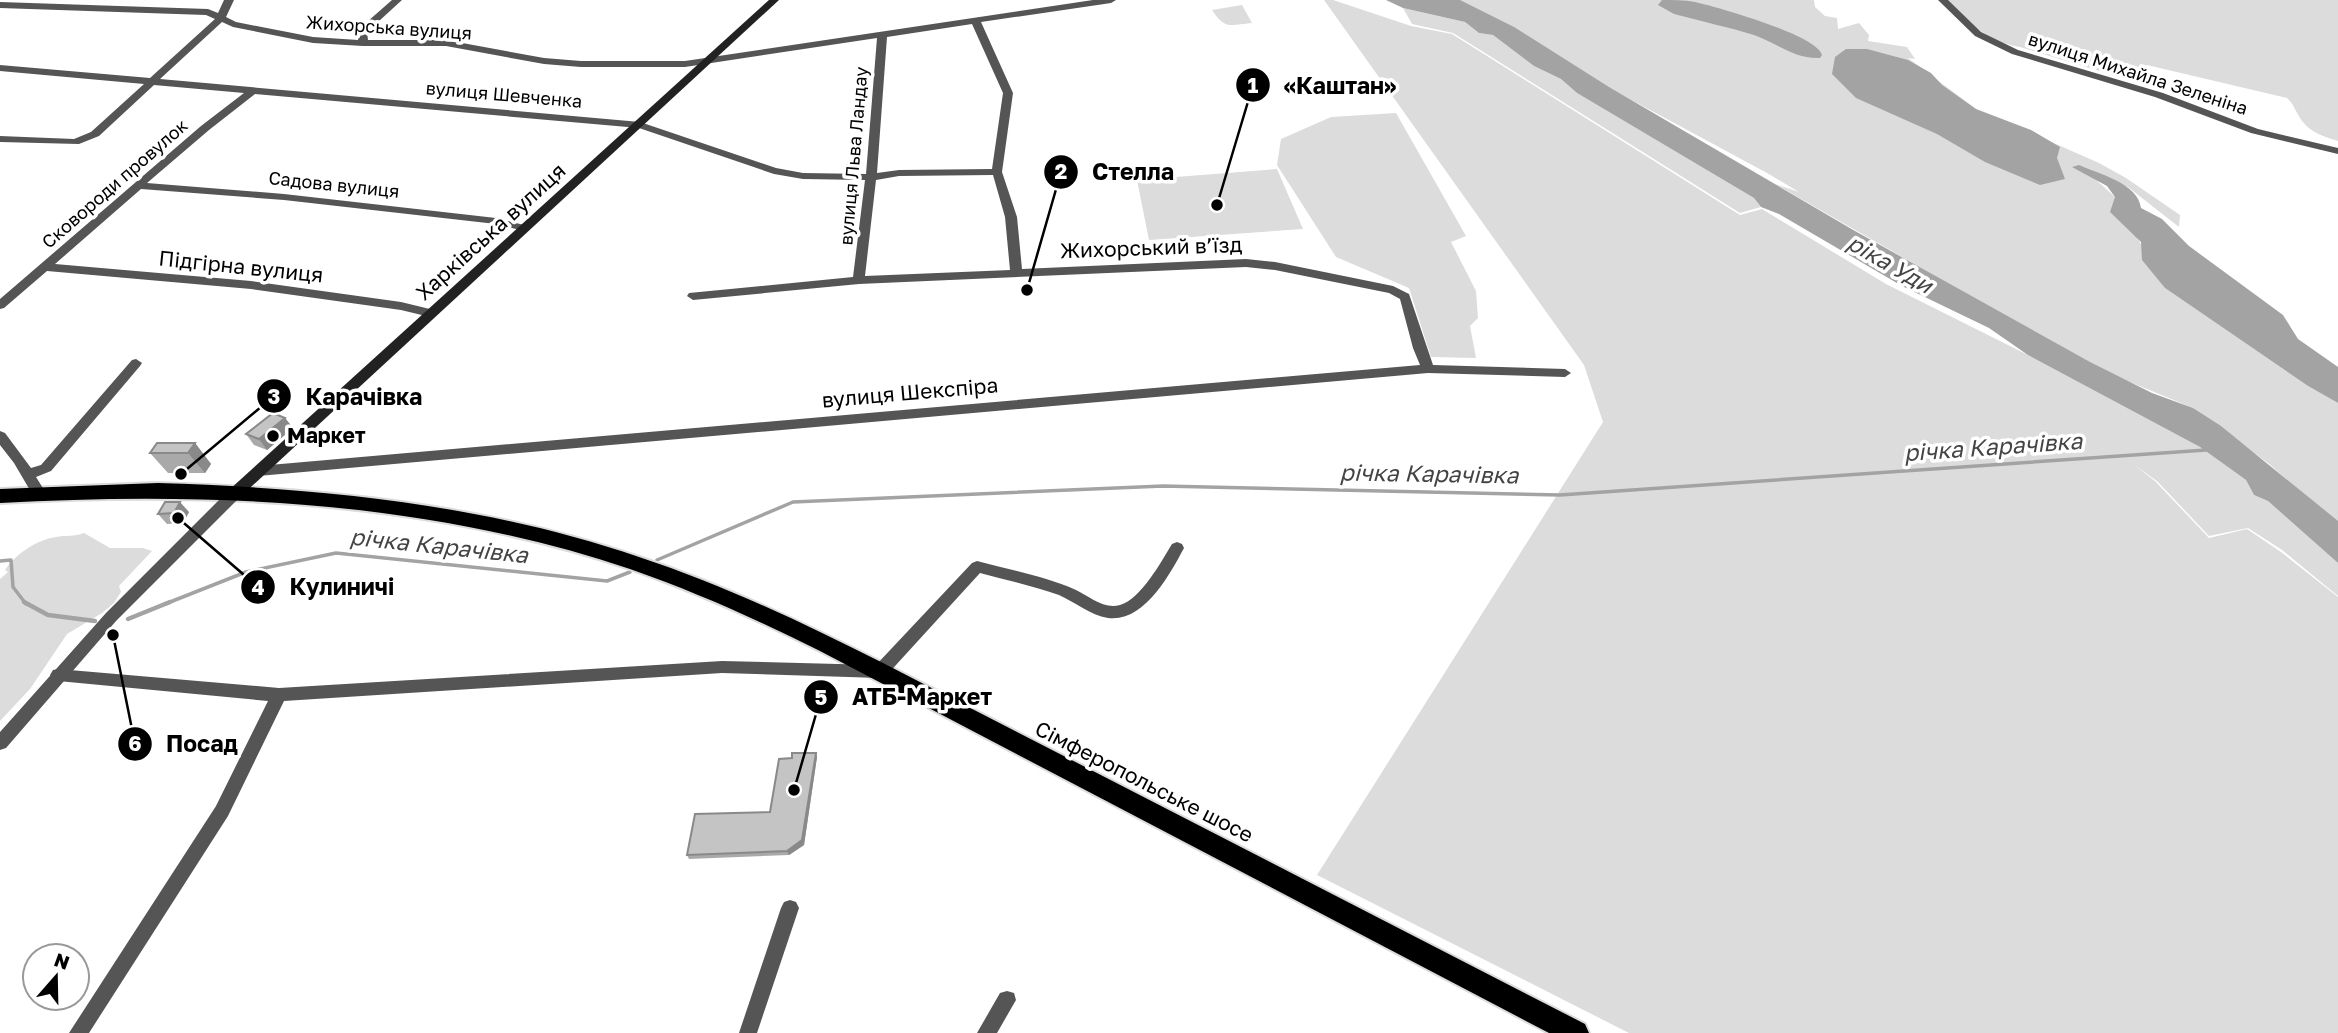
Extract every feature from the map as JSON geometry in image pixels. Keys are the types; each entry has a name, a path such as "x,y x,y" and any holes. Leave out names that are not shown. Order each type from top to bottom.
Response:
{"highway":[{"name":"Сімферопольське шосе","path":"0,496 137,491 234,494 359,503 453,517 631,561 733,600 880,672 1576,1033"}],"main road":[{"name":"Харківська вулиця","path":"234,494 774,0"}],"street":[{"path":"0,139 75,142 85,140 221,18 229,0"},
{"path":"363,43 362,32 397,0"},
{"name":"Жихорська вулиця","path":"0,5 208,12 233,24 265,32 363,43 446,43 544,61 581,64 685,64 1111,0"},
{"name":"вулиця Михайла Зеленіна","path":"1942,0 1978,34 2015,52 2159,95 2255,131 2338,151"},
{"path":"975,20 1008,93 997,172 1010,217 1016,272"},
{"name":"вулиця Льва Ландау","path":"859,280 871,177 882,34"},
{"name":"вулиця Шевченка","path":"0,68 640,125 774,171 803,176 871,177 899,173 997,172"},
{"name":"Сковороди провулок","path":"0,305 205,128 254,90"},
{"name":"Садова вулиця","path":"139,186 284,197 496,220 524,228"},
{"name":"Жихорський в’їзд","path":"693,296 859,280 1246,263 1275,265 1393,290 1405,297 1419,348 1428,369"},
{"name":"Підгірна вулиця","path":"46,267 251,285 401,306 430,313"},
{"path":"28,475 46,468 136,363"},
{"name":"вулиця Шекспіра","path":"258,471 1428,369 1565,373"},
{"path":"0,436 38,493"},
{"path":"0,743 111,617 234,494"},
{"path":"58,676 279,695 722,667 880,672 977,568 1068,592 1087,605 1113,613 1128,608 1147,594 1177,548"},
{"path":"78,1033 222,811 279,695"},
{"path":"748,1033 790,908"},
{"path":"986,1033 1007,1000"}],"shaded area":[{"path":"1324,0 1333,0 1411,26 1452,34 1740,215 1762,209 1886,284 2028,355 2200,447 2246,480 2254,495 2268,501 2338,563 2338,596 2282,550 2248,528 2209,536 2157,481 2133,464 2155,481 2209,538 2247,529 2338,597 2338,1033 1629,1033 1317,875 1603,422 1584,365"},
{"path":"1446,0 1814,0 1815,7 1825,16 1837,18 1838,29 1859,23 1869,35 1868,41 1907,47 1915,59 1908,58 1976,109 2099,163 2180,215 2179,227 2128,187 2083,168 2115,197 2165,288 2308,386 2338,403 2338,524 2268,463 2193,408 2096,368 1775,184 1799,192 1767,173"},
{"path":"1946,0 2338,0 2338,141 2306,126 2287,98 2147,65 2149,86 1997,40 1979,30"},
{"path":"1242,5 1252,23 1229,25 1221,21 1212,10"},
{"path":"1403,8 1465,22 1479,33 1493,35 1534,66 1561,79 1577,93 1754,198 1761,207 1740,213 1453,33 1412,24"},
{"path":"1396,113 1466,236 1451,242 1476,291 1478,318 1470,326 1476,358 1431,357 1409,288 1336,257 1277,165 1281,139 1331,117"},
{"path":"1277,169 1303,229 1149,240 1137,180"},
{"path":"84,533 110,548 143,548 152,551 119,586 121,592 114,603 67,634 30,689 0,721 0,579 8,572 5,570 15,559 34,545 60,536"}],"water":[{"name":"ріка Уди","path":"1386,0 1460,0 1514,27 1609,87 1855,231 2090,362 2152,393 2193,408 2221,426 2338,521 2338,563 2268,501 2254,495 2246,480 2200,447 2028,355 1989,328 1902,286 1779,214 1761,207 1754,198 1577,93 1561,79 1534,66 1493,35 1479,33 1465,22 1403,8"},
{"path":"1662,0 1695,2 1765,23 1803,39 1816,47 1822,55 1820,58 1802,56 1754,35 1674,14 1658,5"},
{"path":"1846,49 1867,49 1908,60 1931,73 1942,85 1976,109 2031,130 2060,147 2057,158 2065,179 2040,185 1985,162 1937,134 1856,98 1832,74 1835,57"},
{"path":"2079,165 2125,186 2133,192 2141,208 2162,219 2189,246 2283,315 2298,339 2338,367 2338,403 2308,386 2165,288 2142,260 2141,242 2110,212 2115,197 2107,186 2072,167"}],"building":[{"path":"273,413 285,418 259,439 246,434"},
{"path":"157,443 195,443 188,453 150,453"},
{"path":"165,502 180,502 174,513 158,514"},
{"path":"792,753 816,753 802,840 787,851 687,855 695,814 770,812 779,759 792,758"}],"waterway":[{"name":"річка Карачівка","path":"657,560 793,502 1163,486 1560,495 2206,450"},
{"name":"річка Карачівка","path":"167,603 246,572 336,553 607,581 630,572"},
{"name":"річка Карачівка","path":"0,561 11,560 13,587 25,602"},
{"name":"річка Карачівка","path":"25,602 48,615 95,621"},
{"name":"річка Карачівка","path":"128,619 167,603"}],"place":[{"name":"«Каштан»","path":"1217,205"},
{"name":"Стелла","path":"1027,290"},
{"name":"Маркет","path":"273,436"},
{"name":"Карачівка","path":"181,474"},
{"name":"Кулиничі","path":"178,518"},
{"name":"Посад","path":"113,635"},
{"name":"АТБ-Маркет","path":"794,790"}]}
